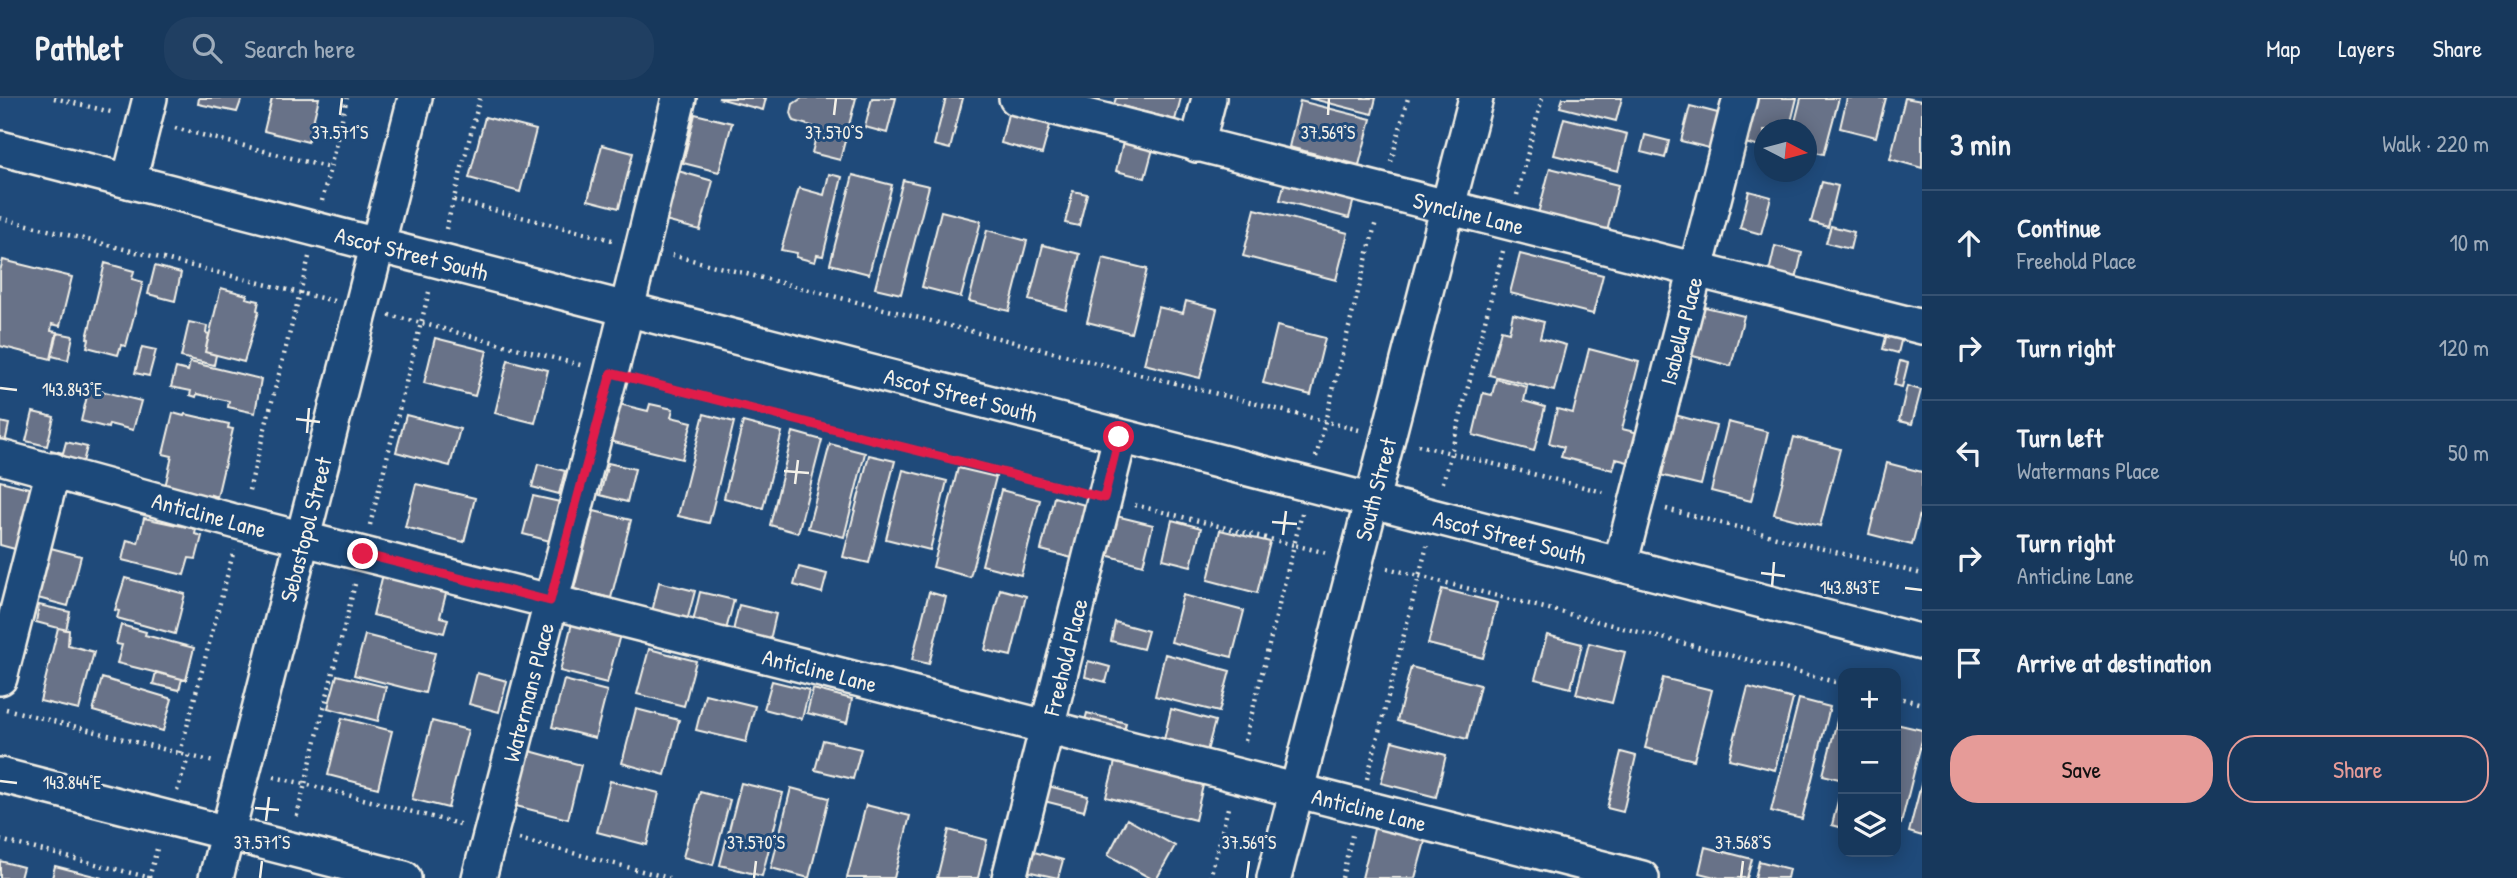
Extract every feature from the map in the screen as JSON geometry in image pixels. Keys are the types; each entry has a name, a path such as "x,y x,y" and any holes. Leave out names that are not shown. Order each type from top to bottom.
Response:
{"street":[{"name":"Sebastopol Street","path":"216,878 415,98"},
{"name":"Watermans Place","path":"480,878 679,98"},
{"name":"Syncline Lane","path":"1016,98 1922,327"},
{"path":"1197,145 1209,98"},
{"name":"South Street","path":"1274,878 1476,98"},
{"name":"Isabella Place","path":"1620,565 1740,98"},
{"path":"130,181 147,109"},
{"name":"Ascot Street South","path":"0,148 379,243 1119,437 1922,642"},
{"name":"Freehold Place","path":"1009,878 1119,437"},
{"name":"Anticline Lane","path":"0,457 241,523 1642,878"},
{"path":"0,678 53,470"},
{"path":"0,775 404,878"}],"path":[{"path":"54,98 147,109 330,168 347,98"},
{"path":"480,98 454,200 1325,422 1408,98"},
{"path":"1542,98 1451,453 1922,574"},
{"path":"0,218 300,293"},
{"path":"421,323 1294,545 1210,878"},
{"path":"1342,878 1419,576 1838,683"},
{"path":"1901,698 1922,704"},
{"path":"0,708 180,753"},
{"path":"305,784 669,878"},
{"path":"0,840 151,878"}],"building":[{"path":"199,98 242,98 237,112 198,104"},
{"path":"272,98 319,98 308,142 264,131"},
{"path":"718,98 766,98 763,110"},
{"path":"802,98 856,98 840,160 812,153 818,128 794,121 791,113 793,104"},
{"path":"872,98 896,98 887,133 865,127"},
{"path":"946,98 963,98 950,149 934,145"},
{"path":"1116,98 1181,98 1175,120 1114,104"},
{"path":"1309,98 1376,98 1372,114"},
{"path":"1563,98 1622,98 1616,121 1560,107"},
{"path":"1756,98 1797,98 1792,119 1754,119 1754,145 1745,143"},
{"path":"1801,98 1839,98 1824,154 1817,152 1817,119 1796,119"},
{"path":"1847,98 1886,98 1876,137 1840,128"},
{"path":"1905,98 1922,101 1922,168 1890,159"},
{"path":"1300,101 1371,119 1359,165 1289,147"},
{"path":"1690,106 1722,114 1713,149 1681,141"},
{"path":"695,114 732,123 719,172 683,163"},
{"path":"1008,114 1050,125 1042,154 1001,143"},
{"path":"485,117 536,130 520,192 469,178"},
{"path":"1564,118 1627,134 1618,171 1554,155"},
{"path":"1645,135 1669,141 1665,158 1641,152"},
{"path":"1123,142 1153,149 1145,178 1116,171"},
{"path":"602,145 633,153 619,208 588,200"},
{"path":"1550,168 1618,185 1607,232 1538,214"},
{"path":"678,171 713,181 700,230 665,221"},
{"path":"829,174 842,177 823,256 817,255 815,262 796,257 797,253 781,250 799,188 824,195"},
{"path":"853,175 892,185 869,274 830,264"},
{"path":"1286,177 1355,195 1349,218 1280,200"},
{"path":"903,180 929,186 901,294 875,288"},
{"path":"1822,182 1838,186 1828,227 1811,222"},
{"path":"1073,191 1087,194 1079,226 1065,223"},
{"path":"1749,191 1771,197 1761,234 1740,228"},
{"path":"1255,209 1348,233 1336,280 1243,256"},
{"path":"941,211 981,221 961,297 922,287"},
{"path":"1831,226 1854,232 1850,249 1826,243"},
{"path":"987,230 1027,241 1009,311 969,301"},
{"path":"1043,245 1080,254 1066,310 1029,300"},
{"path":"1775,246 1802,253 1796,279 1769,272"},
{"path":"1520,254 1603,275 1593,314 1510,293"},
{"path":"1103,258 1147,269 1131,333 1087,322"},
{"path":"3,260 72,277 60,326 52,324 51,331 57,332 51,359 0,346 0,271"},
{"path":"105,263 134,271 132,279 143,282 126,346 121,345 118,355 87,347"},
{"path":"155,266 181,273 175,301 148,294"},
{"path":"221,288 259,301 259,311 244,362 205,352"},
{"path":"1186,301 1217,309 1200,378 1144,364 1158,307 1183,313"},
{"path":"1701,306 1744,316 1731,366 1689,355"},
{"path":"1513,314 1544,322 1540,338 1566,345 1554,391 1489,375 1501,330 1509,332"},
{"path":"189,322 207,326 206,333 209,334 205,352 216,355 214,365 181,357"},
{"path":"1277,326 1325,338 1311,395 1263,383"},
{"path":"58,333 73,336 68,360 52,356"},
{"path":"1887,333 1902,337 1898,353 1883,349"},
{"path":"435,338 487,351 475,396 424,383"},
{"path":"142,347 156,350 149,376 135,373"},
{"path":"1589,349 1639,362 1622,429 1639,433 1632,463 1616,459 1613,470 1561,457 1564,447 1549,443 1557,409 1573,413"},
{"path":"508,360 548,370 535,423 495,413"},
{"path":"1900,361 1908,363 1902,387 1894,385"},
{"path":"190,362 261,379 255,413 228,407 229,401 197,394 196,397 190,395 191,391 171,387 176,368 188,371"},
{"path":"1496,379 1527,387 1524,401 1545,407 1534,451 1473,435 1483,393 1492,395"},
{"path":"1907,386 1921,390 1912,424 1899,421"},
{"path":"89,388 141,401 133,430 109,424 108,428 81,421"},
{"path":"619,404 648,411 650,404 673,409 671,417 692,422 682,459 610,441"},
{"path":"33,412 54,417 47,446 26,441"},
{"path":"173,413 229,424 228,428 233,429 217,497 211,495 211,498 165,487 172,456 163,454"},
{"path":"704,414 734,422 709,523 678,516"},
{"path":"406,415 460,429 450,466 396,452"},
{"path":"1675,415 1716,426 1701,485 1660,475"},
{"path":"0,422 9,424 5,443 0,442"},
{"path":"743,422 782,432 763,508 724,498"},
{"path":"1728,422 1768,432 1751,501 1711,491"},
{"path":"793,432 822,440 798,533 770,525"},
{"path":"1794,437 1840,449 1820,526 1774,514"},
{"path":"66,442 87,447 83,462 89,464 88,470 48,463 51,450 63,453"},
{"path":"830,444 865,453 844,537 808,528"},
{"path":"869,455 895,461 869,563 843,557"},
{"path":"608,463 635,469 627,502 600,495"},
{"path":"1887,463 1922,472 1922,506 1912,545 1869,534"},
{"path":"538,464 565,471 559,494 532,487"},
{"path":"958,468 996,477 970,577 933,567"},
{"path":"903,470 947,481 930,550 886,539"},
{"path":"0,481 37,490 22,551 0,545"},
{"path":"416,484 475,498 464,542 405,527"},
{"path":"1001,490 1040,500 1021,575 982,565"},
{"path":"533,496 560,502 550,541 523,534"},
{"path":"1054,497 1085,505 1072,558 1041,550"},
{"path":"594,511 631,520 611,598 574,589"},
{"path":"1112,515 1153,525 1143,565 1102,554"},
{"path":"144,518 196,529 195,534 202,536 196,559 189,558 184,575 122,560 127,540 138,543"},
{"path":"1172,520 1201,528 1191,566 1163,559"},
{"path":"1220,530 1270,542 1257,593 1208,580"},
{"path":"47,547 81,556 68,606 34,597"},
{"path":"799,567 827,574 822,593 794,585"},
{"path":"383,574 447,590 440,617 448,619 444,633 373,615"},
{"path":"125,578 185,594 175,634 117,618 119,611 115,610"},
{"path":"659,582 695,591 687,621 652,612"},
{"path":"1000,589 1026,596 1011,656 985,650"},
{"path":"1442,589 1497,603 1483,658 1428,644"},
{"path":"700,592 734,600 726,630 693,622"},
{"path":"929,592 946,597 929,664 912,660"},
{"path":"1183,595 1244,611 1232,657 1171,642"},
{"path":"39,605 70,612 66,630 36,622"},
{"path":"739,605 776,614 770,640 733,631"},
{"path":"573,619 621,631 607,683 560,671"},
{"path":"1115,622 1148,631 1143,649 1111,641"},
{"path":"121,625 146,632 145,635 194,648 186,680 117,663 122,645 116,644"},
{"path":"58,628 69,630 68,645 94,652 79,710 40,701"},
{"path":"365,635 435,653 425,693 354,675"},
{"path":"1547,635 1582,644 1571,688 1535,679"},
{"path":"1589,643 1625,652 1612,703 1576,694"},
{"path":"649,649 696,661 684,706 637,694"},
{"path":"1165,654 1230,671 1219,712 1155,696"},
{"path":"1088,661 1110,667 1106,682 1085,677"},
{"path":"1411,667 1480,685 1467,739 1397,721"},
{"path":"156,672 182,679 179,690 153,684"},
{"path":"477,673 507,681 499,712 469,704"},
{"path":"337,675 386,687 378,721 328,708"},
{"path":"102,678 172,699 163,731 93,711"},
{"path":"1663,678 1712,690 1694,760 1645,748"},
{"path":"564,680 607,691 595,738 552,727"},
{"path":"772,681 809,690 802,719 764,709"},
{"path":"1748,687 1793,699 1775,770 1729,759"},
{"path":"813,689 852,699 847,723 807,713"},
{"path":"705,694 755,706 746,742 696,730"},
{"path":"1799,699 1830,707 1802,819 1771,811"},
{"path":"636,709 679,720 665,775 622,763"},
{"path":"1171,709 1215,721 1206,755 1163,744"},
{"path":"1087,713 1126,723 1123,734 1084,724"},
{"path":"1838,717 1838,779 1823,775"},
{"path":"342,718 392,731 378,788 328,775"},
{"path":"432,721 468,730 448,808 412,799"},
{"path":"1901,725 1922,730 1922,740 1901,824"},
{"path":"823,740 861,749 853,779 815,770"},
{"path":"1392,741 1446,755 1436,797 1381,783"},
{"path":"530,751 581,765 568,819 516,806"},
{"path":"1621,752 1636,756 1623,812 1607,808"},
{"path":"1116,758 1204,781 1195,820 1106,797"},
{"path":"610,781 659,793 647,845 597,832"},
{"path":"1922,781 1922,836 1909,832"},
{"path":"741,783 783,793 762,876 720,865"},
{"path":"1048,786 1088,796 1084,811 1044,801"},
{"path":"791,788 829,798 809,878 771,868"},
{"path":"700,792 730,800 713,865 683,857"},
{"path":"1838,801 1838,827 1832,825"},
{"path":"866,805 910,816 894,878 847,878"},
{"path":"1127,819 1175,846 1157,878 1150,878 1108,855"},
{"path":"1375,825 1426,838 1415,878 1362,878"},
{"path":"949,830 987,840 978,878 937,878"},
{"path":"1705,847 1752,859 1747,878 1719,878 1699,873"},
{"path":"1027,850 1063,860 1058,878 1022,870"},
{"path":"0,861 23,867 20,878 0,878"},
{"path":"1759,861 1789,869 1787,878 1755,878"},
{"path":"55,866 102,878 52,878"}],"route":[{"path":"363,554 550,601 611,373 1104,498 1119,437"}]}
